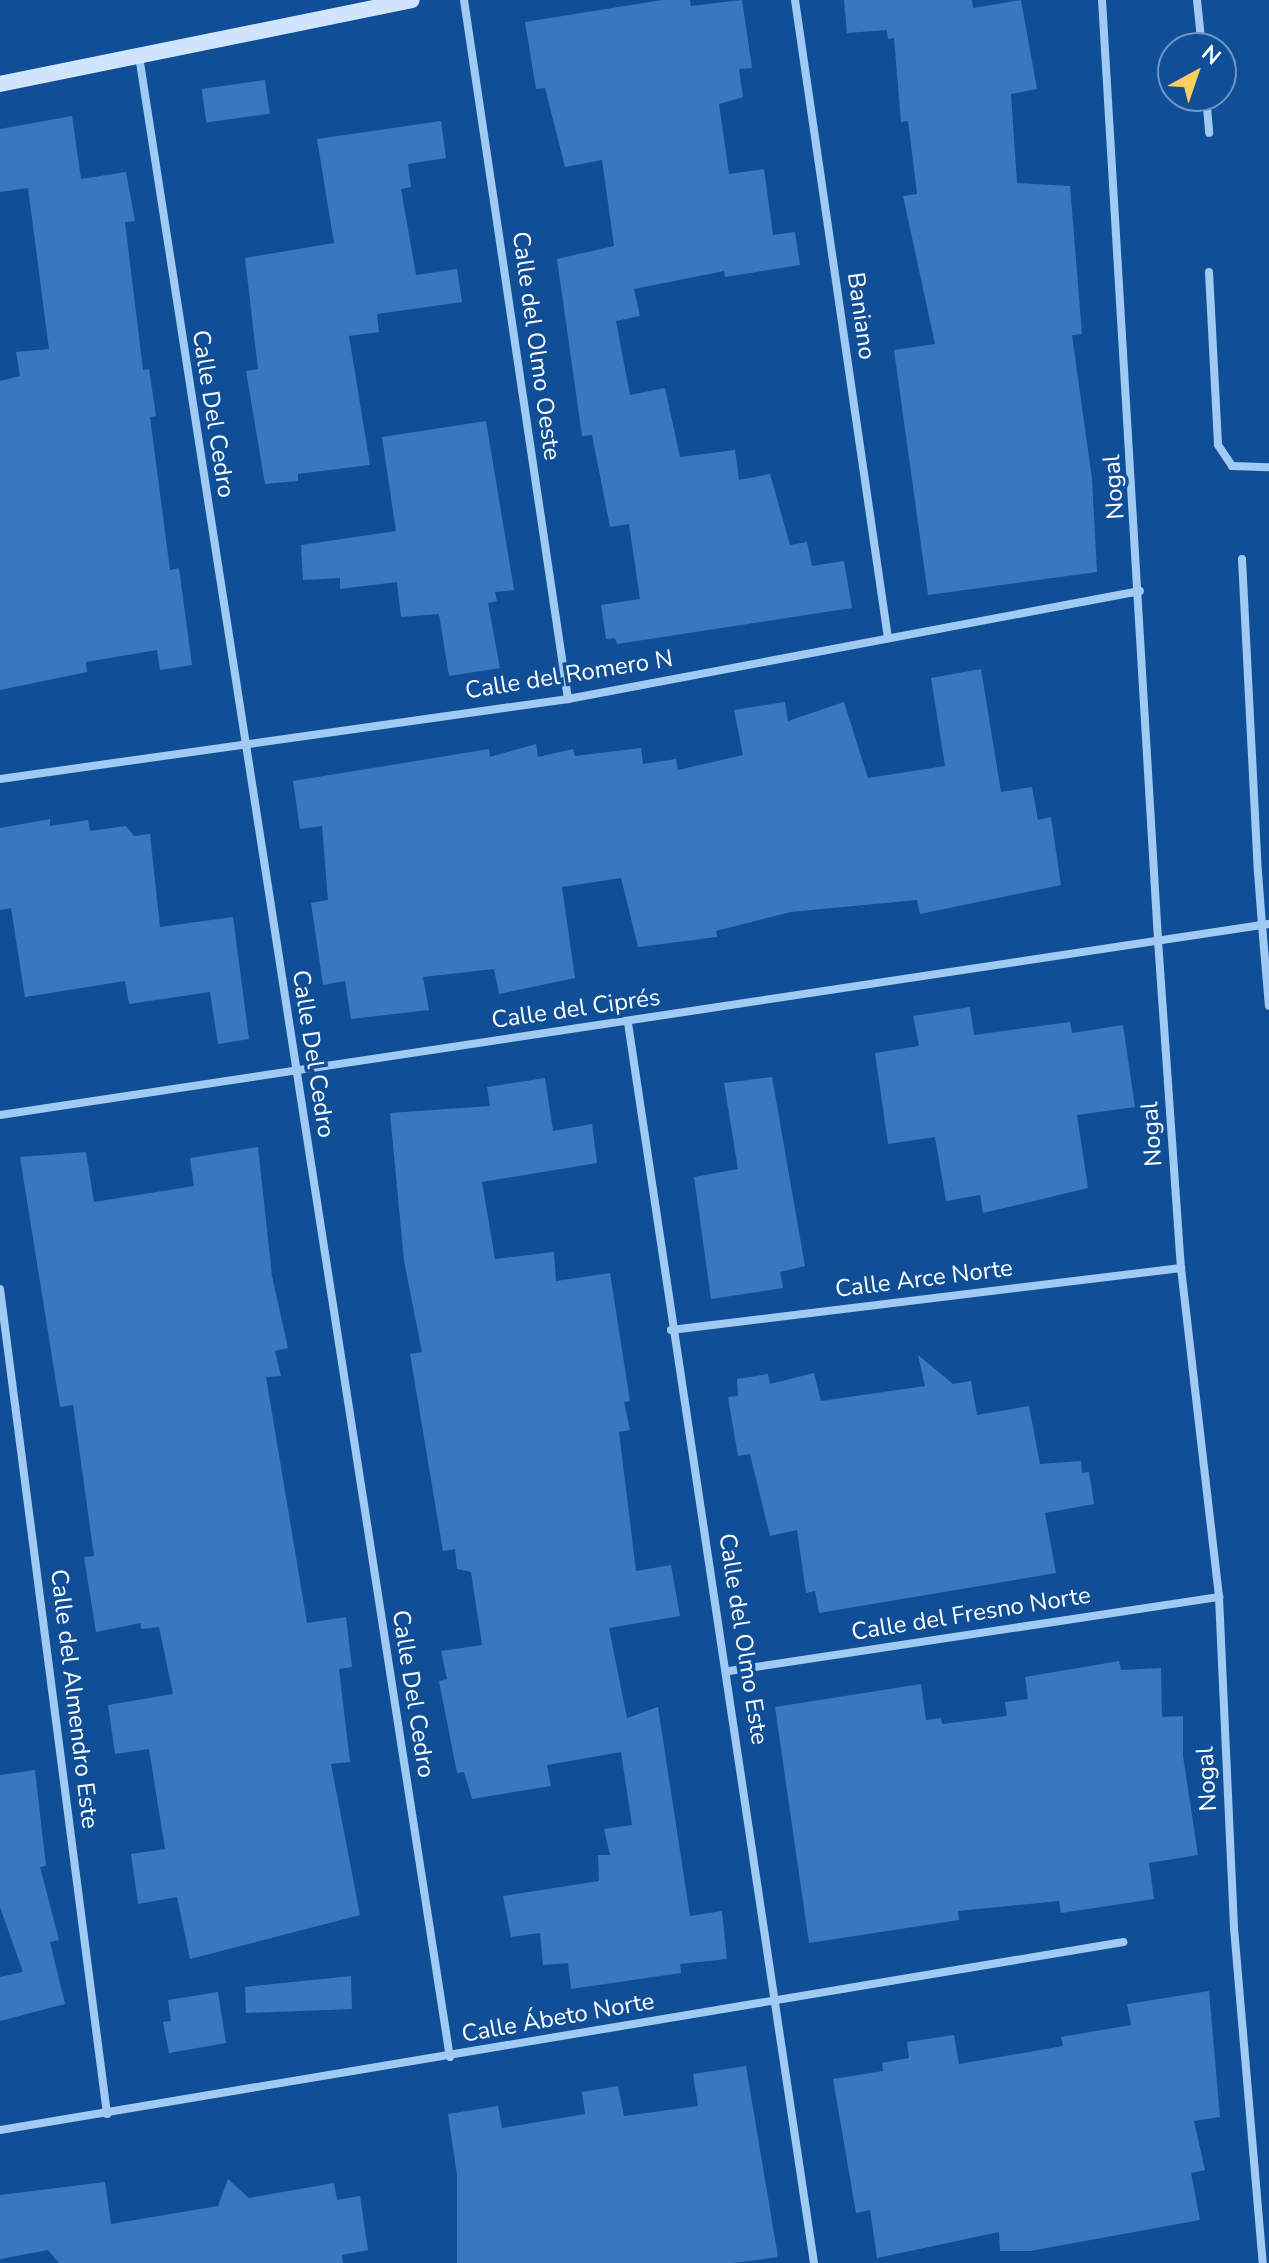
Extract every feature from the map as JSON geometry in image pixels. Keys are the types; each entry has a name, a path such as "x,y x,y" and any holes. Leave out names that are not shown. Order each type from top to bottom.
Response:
{"street":[{"path":"0,84 412,0"},
{"name":"Calle del Olmo Oeste","path":"464,0 568,699"},
{"name":"Baniano","path":"795,0 888,638"},
{"name":"Nogal","path":"1102,0 1140,591 1158,940 1181,1268 1219,1597 1234,1928 1263,2263"},
{"path":"1197,0 1200,32"},
{"name":"Calle Del Cedro","path":"139,56 242,742 450,2057"},
{"path":"1207,112 1209,133"},
{"path":"1209,272 1218,445 1232,466 1269,467"},
{"path":"1242,559 1269,1006"},
{"name":"Calle del Romero N","path":"0,779 242,742 568,699 1140,591"},
{"name":"Calle del Ciprés","path":"0,1115 628,1023 1265,924"},
{"name":"Calle del Olmo Este","path":"628,1023 671,1330 729,1671 814,2263"},
{"name":"Calle Arce Norte","path":"671,1330 1181,1268"},
{"name":"Calle del Almendro Este","path":"0,1289 107,2114"},
{"name":"Calle del Fresno Norte","path":"729,1671 1219,1597"},
{"name":"Calle Ábeto Norte","path":"0,2130 1123,1942"}],"building":[{"path":"662,0 690,0 691,6 742,0 752,68 739,69 743,97 719,104 729,174 764,169 773,235 795,232 800,265 725,277 724,271 634,289 640,316 616,321 630,395 665,388 680,457 735,450 739,480 770,474 790,545 807,542 812,566 844,561 852,608 617,644 615,638 606,639 601,605 640,599 629,524 610,527 592,435 582,436 557,259 614,246 602,160 565,167 545,88 536,89 525,22"},
{"path":"844,0 972,0 973,8 1021,0 1037,89 1011,94 1017,183 1070,186 1082,334 1072,335 1092,479 1097,572 928,595 894,350 935,344 903,196 917,194 908,121 901,122 894,38 888,39 887,30 847,33"},
{"path":"265,80 270,114 206,123 202,89"},
{"path":"72,116 81,179 126,172 135,221 125,222 143,370 149,369 156,416 150,417 170,570 179,568 192,665 160,670 157,650 86,662 87,672 0,690 0,381 20,376 16,352 49,349 28,188 0,192 0,129"},
{"path":"441,121 446,158 408,164 411,187 401,189 416,275 457,269 462,302 377,314 379,332 349,336 370,465 298,474 298,481 265,484 246,371 258,369 245,258 334,243 317,139"},
{"path":"486,421 514,590 495,592 497,601 488,603 500,668 449,676 439,614 401,617 397,582 340,589 340,578 303,580 301,545 396,531 382,437"},
{"path":"981,669 1001,792 1032,787 1038,820 1051,817 1061,885 920,914 917,900 791,912 716,931 717,937 638,947 621,878 562,887 575,978 499,994 494,969 423,977 429,1010 351,1019 345,981 323,985 311,903 328,900 322,826 300,829 293,781 489,749 490,757 536,744 538,757 573,749 575,756 641,748 643,764 676,759 678,770 743,755 734,710 785,702 788,721 844,702 868,778 945,766 931,678"},
{"path":"50,819 50,826 88,820 90,831 126,826 134,836 150,834 160,927 233,917 249,1039 218,1044 210,992 129,1004 125,981 25,997 11,908 0,910 0,828"},
{"path":"970,1007 974,1035 1070,1022 1072,1033 1123,1025 1135,1107 1077,1115 1088,1188 983,1213 980,1195 946,1201 935,1137 888,1144 875,1053 919,1046 913,1016"},
{"path":"772,1077 805,1266 780,1272 783,1288 711,1299 694,1177 738,1169 724,1083"},
{"path":"545,1078 553,1131 592,1124 597,1163 482,1182 495,1259 554,1252 556,1281 610,1273 630,1401 624,1402 630,1430 619,1432 636,1571 671,1565 680,1616 609,1628 627,1718 658,1707 690,1916 722,1911 727,1959 680,1964 681,1973 571,1989 568,1963 543,1965 540,1933 511,1937 503,1896 599,1881 598,1855 610,1855 604,1829 632,1825 621,1752 547,1765 551,1786 472,1799 464,1772 457,1773 439,1681 447,1679 441,1651 482,1645 471,1572 457,1569 455,1549 443,1551 410,1354 422,1352 404,1261 390,1113 490,1106 487,1087"},
{"path":"258,1147 272,1276 288,1348 275,1351 281,1376 266,1377 307,1623 346,1617 352,1667 339,1669 350,1762 331,1764 360,1915 190,1959 177,1897 138,1904 131,1854 165,1849 149,1749 115,1754 108,1705 173,1694 159,1627 141,1629 141,1623 96,1632 84,1557 94,1556 73,1405 60,1407 20,1157 86,1152 94,1202 194,1186 190,1158"},
{"path":"918,1355 953,1384 971,1381 977,1415 1029,1406 1040,1464 1081,1461 1082,1473 1089,1472 1094,1504 1045,1513 1056,1573 819,1613 815,1591 806,1593 797,1530 770,1536 750,1454 738,1456 728,1397 738,1396 737,1379 768,1374 770,1384 814,1373 821,1401 925,1386"},
{"path":"1119,1661 1121,1670 1161,1668 1162,1717 1183,1716 1183,1756 1198,1855 1149,1863 1154,1899 1061,1913 1059,1901 958,1911 959,1920 809,1943 775,1707 921,1684 926,1720 941,1718 942,1724 1007,1716 1005,1702 1028,1699 1025,1677"},
{"path":"35,1770 46,1866 40,1867 59,1940 50,1942 65,2004 0,2021 0,1977 23,1972 0,1907 0,1775"},
{"path":"351,1976 352,2009 246,2013 245,1987"},
{"path":"1209,1991 1220,2117 1194,2121 1205,2170 1191,2173 1200,2220 1030,2251 1000,2251 999,2232 877,2258 870,2210 856,2213 833,2079 883,2071 882,2063 909,2058 907,2042 954,2035 959,2064 1063,2046 1061,2037 1131,2025 1127,2004"},
{"path":"218,1992 226,2043 169,2053 163,2022 171,2021 168,2000"},
{"path":"746,2066 778,2257 734,2263 457,2263 457,2175 448,2114 498,2106 502,2128 585,2114 582,2092 618,2086 624,2116 698,2106 693,2074"},
{"path":"228,2179 249,2198 334,2183 337,2200 360,2196 368,2250 342,2255 343,2263 59,2263 48,2250 0,2259 0,2195 105,2182 111,2224 218,2206"}]}
